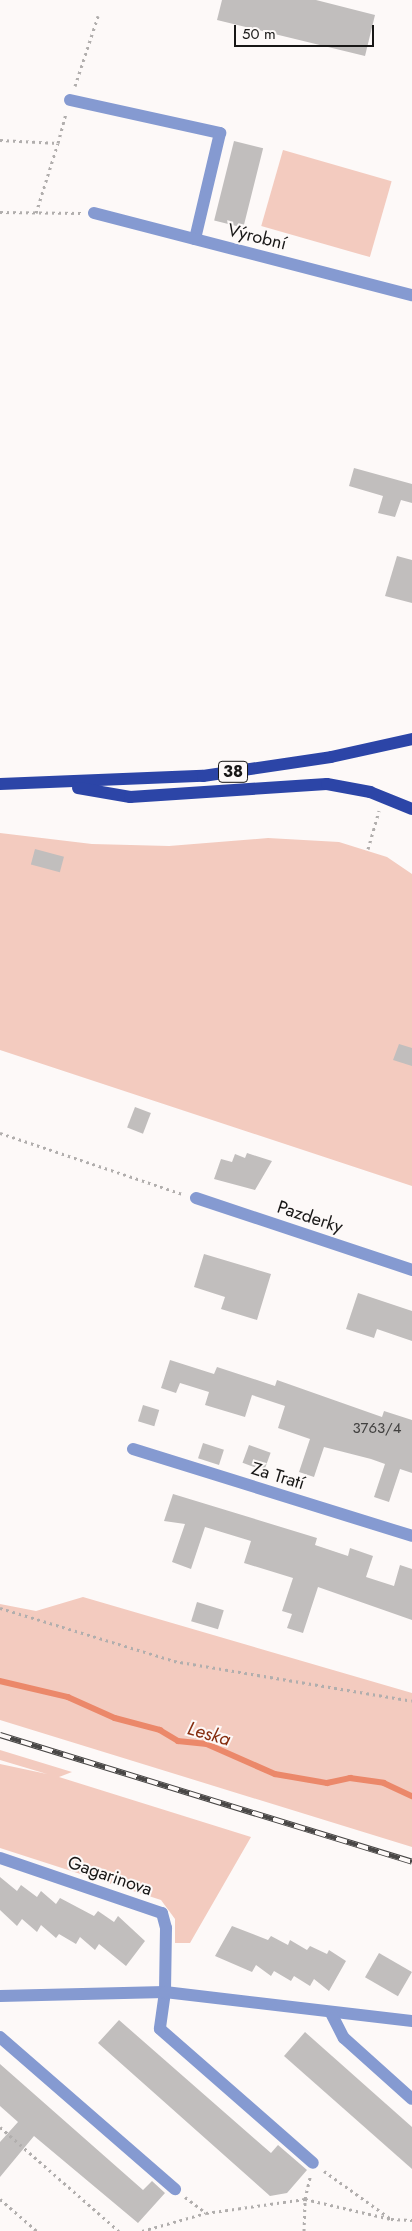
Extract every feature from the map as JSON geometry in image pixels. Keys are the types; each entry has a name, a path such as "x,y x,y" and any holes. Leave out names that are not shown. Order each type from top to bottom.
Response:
{"main road":[{"name":"38","path":"0,784 51,784 203,776 331,757 412,739"},
{"path":"51,784 130,797 327,784 370,792 412,809"}],"street":[{"path":"70,100 220,133 195,240"},
{"name":"Výrobní","path":"94,213 412,295"},
{"name":"Pazderky","path":"196,1198 412,1270"},
{"name":"Za Tratí","path":"133,1449 412,1536"},
{"name":"Gagarinova","path":"0,1858 162,1913 166,1928 165,1992 160,2029 314,2163"},
{"path":"0,1996 165,1992 331,2014 412,2021"},
{"path":"331,2014 344,2038 412,2099"},
{"path":"0,2037 175,2190"}],"path":[{"path":"36,213 58,143"},
{"path":"0,212 94,213"},
{"path":"368,849 379,809"},
{"path":"0,1133 196,1198"},
{"path":"0,1608 174,1661 412,1701"},
{"path":"0,2127 119,2231"},
{"path":"304,2231 305,2199 314,2163 391,2219"},
{"path":"175,2190 206,2213"},
{"path":"0,2199 37,2231"},
{"path":"142,2231 206,2213 305,2199 391,2219 412,2220"}],"shaded area":[{"path":"283,150 392,181 370,257 261,226"},
{"path":"0,833 92,844 169,846 268,838 339,842 387,857 412,874 412,1186 0,1050"},
{"path":"83,1597 412,1693 412,1847 0,1720 0,1604 36,1611"},
{"path":"0,1750 72,1772 59,1777 251,1837 190,1943 175,1943 175,1919 161,1900 0,1848 0,1764 47,1774 0,1760"}],"building":[{"path":"222,0 316,0 375,15 365,56 217,20"},
{"path":"234,141 263,148 243,228 214,221"},
{"path":"354,468 412,484 412,503 401,500 395,517 378,513 383,496 349,486"},
{"path":"397,556 412,560 412,603 385,596"},
{"path":"35,849 64,857 60,872 31,864"},
{"path":"399,1044 412,1048 412,1066 393,1060"},
{"path":"135,1107 151,1113 143,1134 127,1128"},
{"path":"247,1153 272,1161 255,1190 214,1179 221,1159 232,1162 235,1154 245,1158"},
{"path":"204,1254 271,1274 257,1320 221,1309 225,1297 194,1287"},
{"path":"358,1293 412,1311 412,1341 377,1329 374,1338 346,1329"},
{"path":"170,1360 214,1374 217,1367 275,1386 277,1380 382,1417 384,1411 412,1420 412,1473 400,1469 389,1502 374,1497 385,1464 371,1459 324,1447 314,1477 299,1472 310,1439 278,1428 285,1406 252,1395 245,1417 205,1405 209,1392 180,1383 176,1393 161,1388"},
{"path":"143,1405 159,1410 154,1426 138,1421"},
{"path":"203,1443 224,1450 219,1465 198,1458"},
{"path":"249,1445 271,1453 264,1471 243,1463"},
{"path":"173,1494 317,1538 315,1545 348,1556 350,1548 373,1556 366,1577 394,1586 400,1565 412,1569 412,1620 318,1587 303,1633 287,1628 292,1614 282,1611 293,1578 244,1563 251,1541 205,1527 191,1569 172,1562 185,1524 164,1521"},
{"path":"197,1602 224,1610 218,1629 191,1621"},
{"path":"0,1877 17,1891 21,1885 37,1897 41,1891 56,1904 60,1898 94,1916 98,1911 114,1922 118,1916 145,1941 126,1966 99,1944 95,1950 80,1937 76,1944 59,1934 56,1938 41,1925 37,1932 22,1919 17,1926 0,1910"},
{"path":"232,1926 268,1940 271,1936 288,1945 290,1940 307,1950 310,1946 327,1954 329,1950 346,1961 329,1991 314,1979 310,1986 294,1976 291,1981 274,1971 271,1976 256,1965 252,1972 215,1956"},
{"path":"379,1953 412,1972 398,1996 365,1977"},
{"path":"119,2020 271,2153 278,2145 307,2170 287,2193 270,2196 98,2043"},
{"path":"305,2032 412,2127 412,2169 284,2056"},
{"path":"0,2064 143,2190 152,2181 165,2193 138,2223 34,2136 0,2177 0,2142 18,2122 0,2106"}],"waterway":[{"name":"Leska","path":"0,1681 68,1697 115,1718 160,1730 178,1741 207,1744 275,1774 327,1783 350,1778 384,1783 412,1796"}],"railway":[{"path":"0,1735 412,1862"}]}
